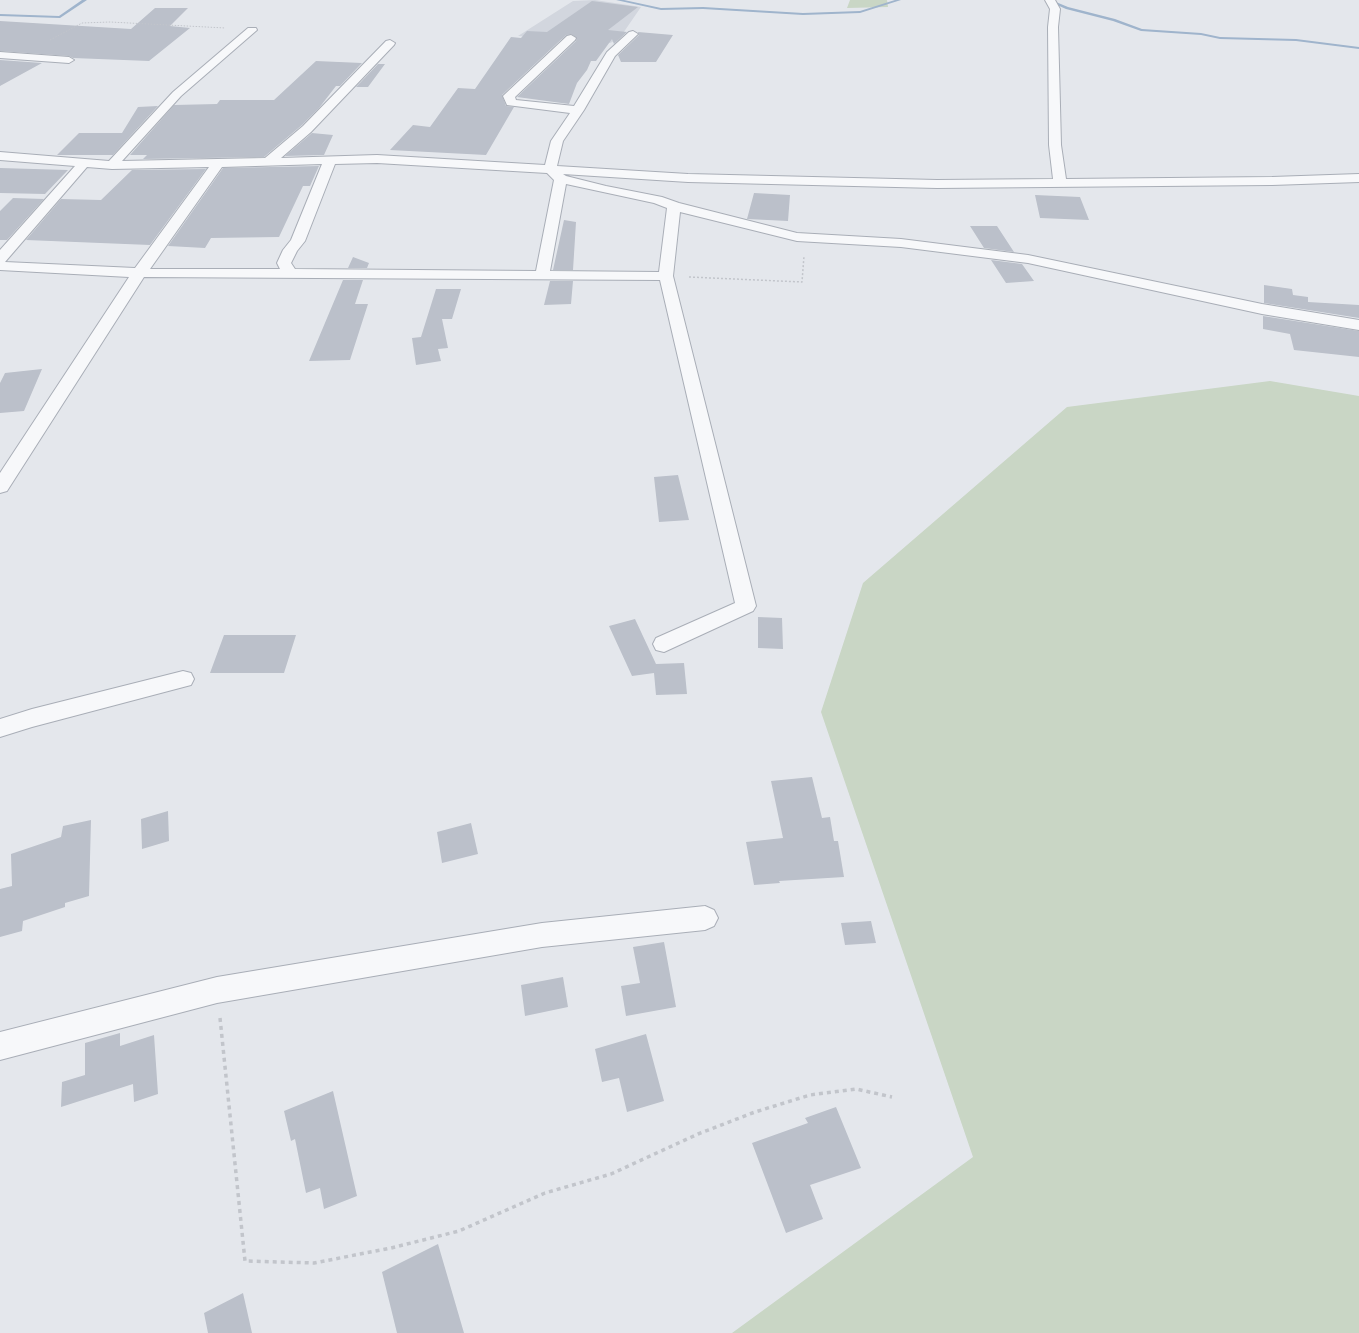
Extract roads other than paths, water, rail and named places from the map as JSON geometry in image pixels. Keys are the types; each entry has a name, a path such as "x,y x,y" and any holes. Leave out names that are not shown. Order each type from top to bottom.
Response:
{"street":[{"path":"1051,3 1055,8 1053,27 1054,144 1060,184"},
{"path":"112,164 177,94 252,30"},
{"path":"550,169 557,141 578,110 611,54 634,34"},
{"path":"571,38 508,96 511,103 578,110"},
{"path":"267,162 307,128 390,43"},
{"path":"0,55 69,60"},
{"path":"0,156 112,164 218,164 377,160 688,178 937,184 1272,181 1359,178"},
{"path":"291,275 284,263 290,250 298,241 330,161"},
{"path":"0,259 84,163"},
{"path":"0,486 139,273 218,164"},
{"path":"550,169 560,179 657,200 674,206 797,237 901,243 1028,259 1262,309 1359,325"},
{"path":"542,276 560,179"},
{"path":"664,644 746,606 666,276 674,206"},
{"path":"0,266 139,273 666,276"},
{"path":"0,728 32,718 183,679"},
{"path":"0,1046 217,990 542,935 704,918"}],"waterway":[{"path":"0,15 60,17 85,0"},
{"path":"618,0 661,9 703,8 803,14 860,12 899,0"},
{"path":"1048,0 1067,8 1114,20 1141,30 1201,34 1220,38 1296,40 1359,48"}]}
